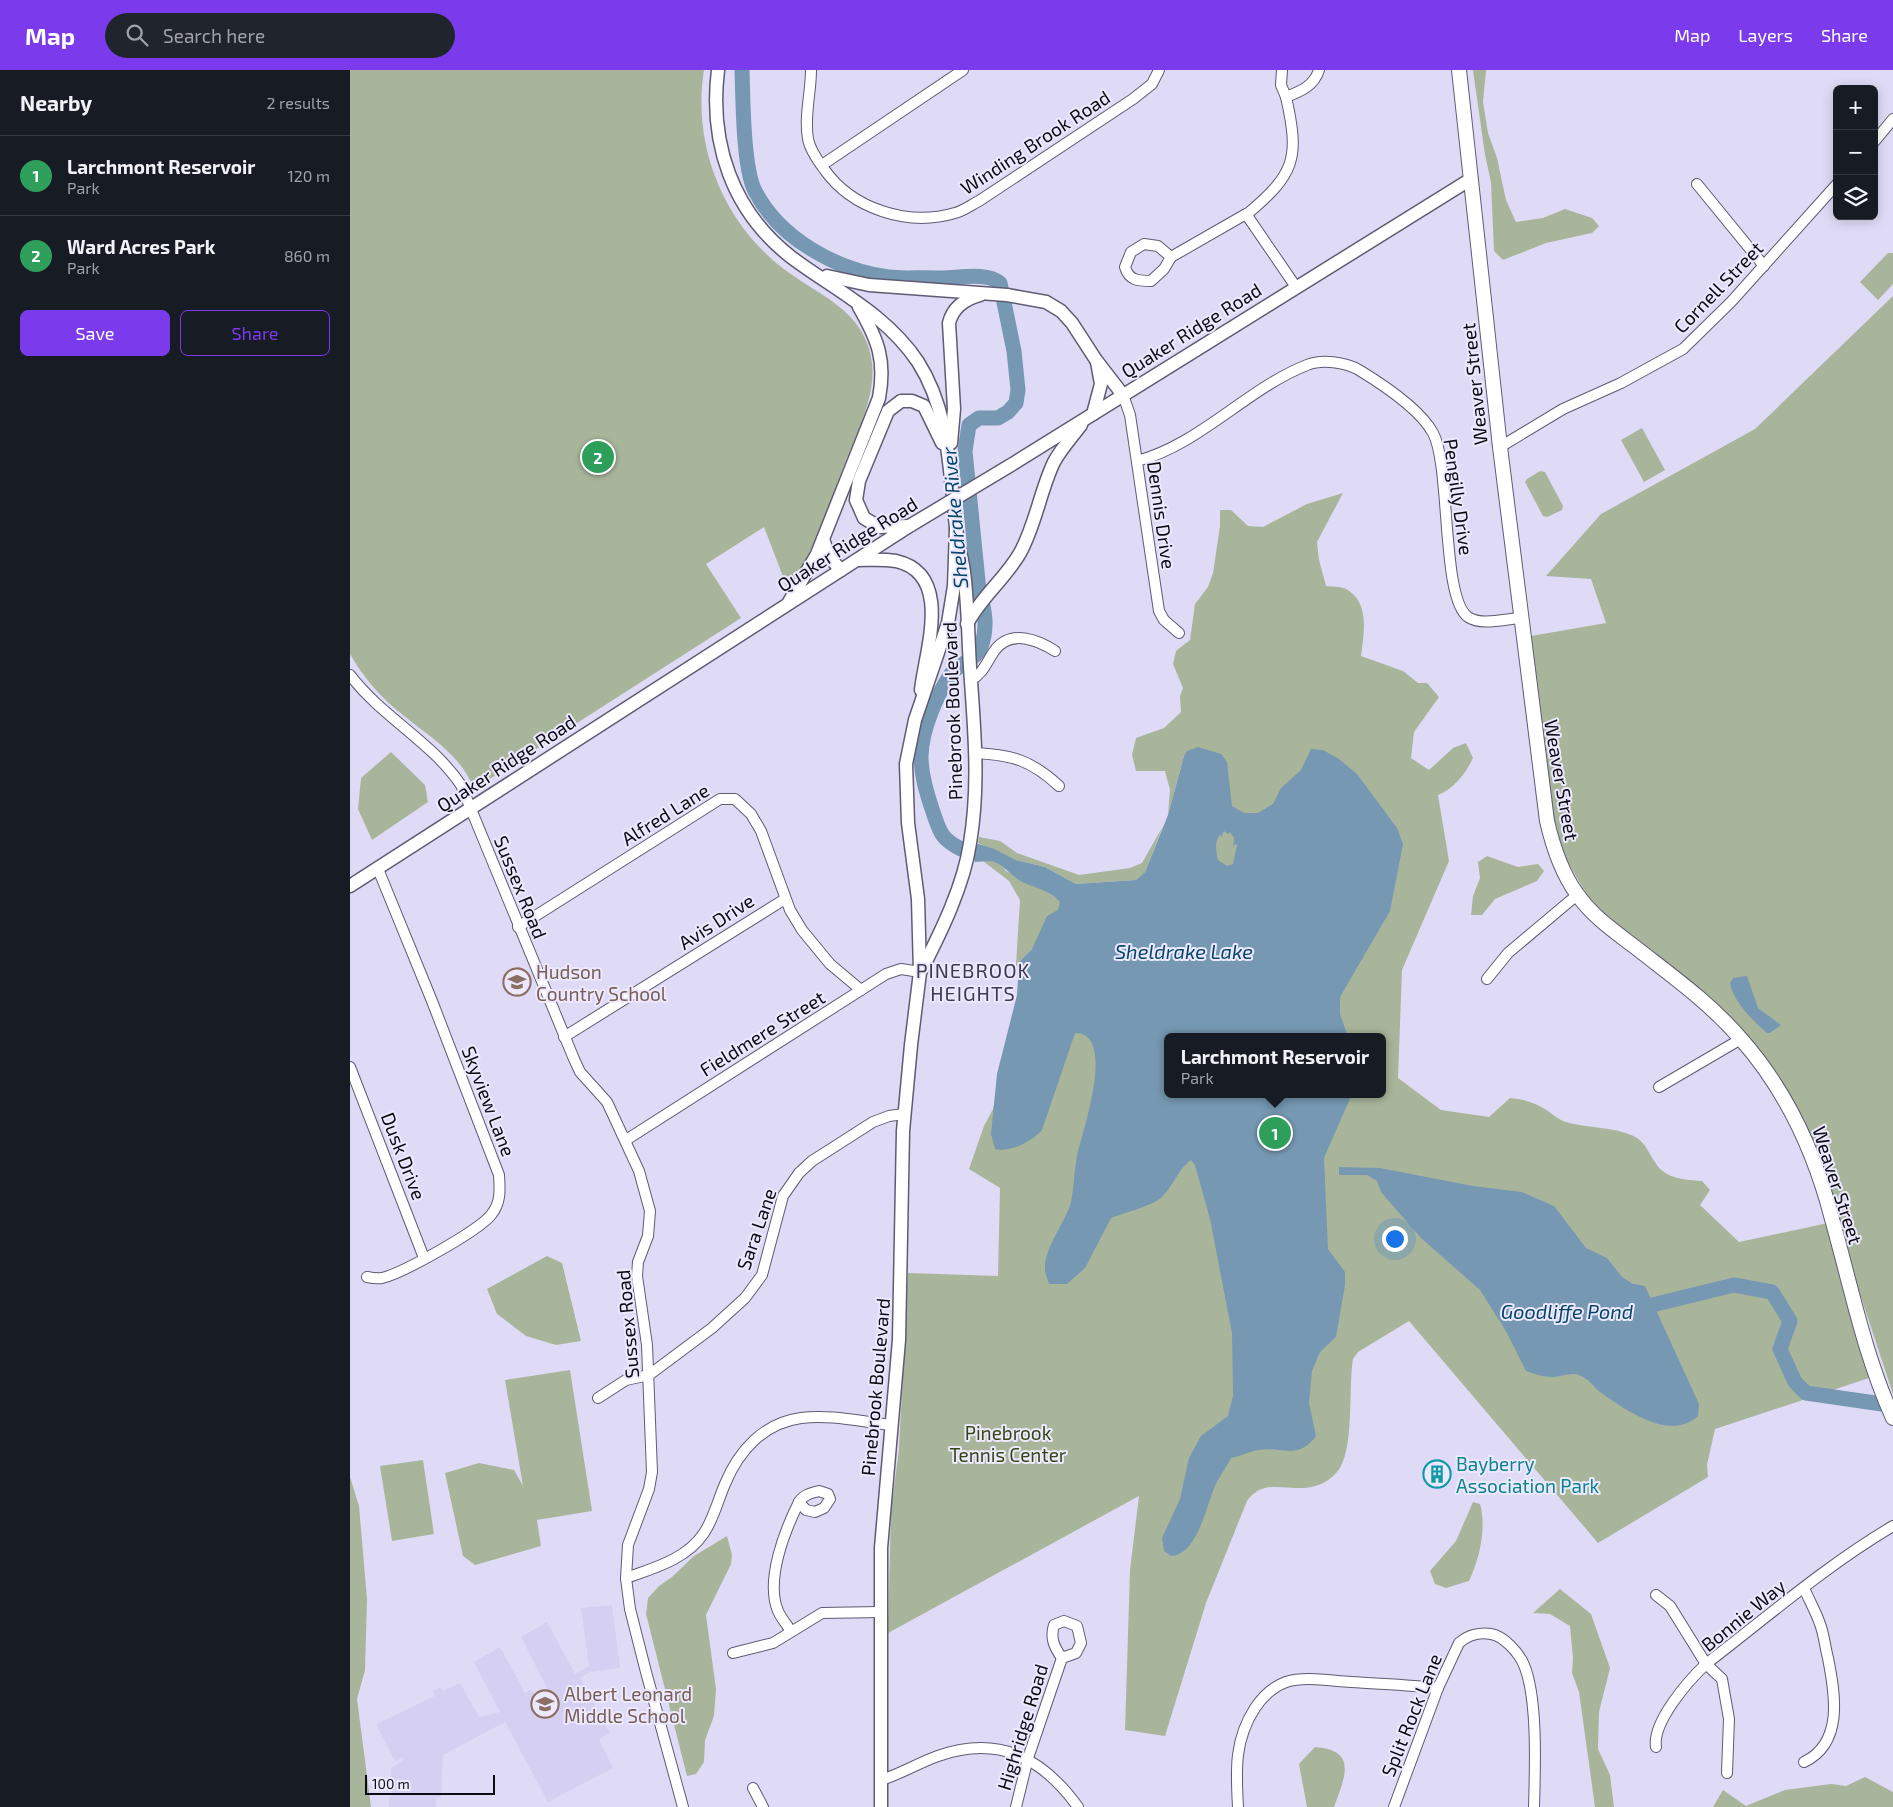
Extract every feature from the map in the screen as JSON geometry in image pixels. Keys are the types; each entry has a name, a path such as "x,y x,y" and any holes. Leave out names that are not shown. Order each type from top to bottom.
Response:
{"main road":[{"name":"Weaver Street","path":"1459,70 1520,618 1547,821 1557,859 1577,895 1596,917 1685,986 1715,1012 1741,1039 1784,1098 1810,1153 1832,1219 1867,1352 1893,1418"}],"street":[{"name":"Pinebrook Boulevard","path":"718,70 715,101 720,151 734,188 752,217 769,238 791,256 856,300 899,338 923,371 940,412 949,459 956,530 964,573 976,753 975,800 972,832 960,878 938,937 920,972"},
{"name":"Winding Brook Road","path":"811,70 807,116 808,140 822,165 831,179 846,194 880,211 900,216 939,216 956,213 979,201 1133,100 1152,84 1159,70"},
{"path":"822,165 963,70"},
{"path":"1171,258 1158,246 1144,244 1131,252 1127,258 1125,269 1130,277 1138,281 1151,281 1159,275 1171,258 1218,229 1246,215 1273,193 1288,169 1291,159 1293,128 1286,97 1281,85 1282,70"},
{"path":"1286,97 1306,89 1315,80 1319,70"},
{"path":"1878,137 1893,119"},
{"name":"Quaker Ridge Road","path":"350,886 911,525 1471,179"},
{"path":"1697,184 1764,266"},
{"name":"Cornell Street","path":"1500,447 1563,409 1621,383 1683,349 1764,266 1833,188"},
{"path":"1246,215 1296,287"},
{"path":"819,275 869,285 1007,295 1038,300 1061,311 1072,322 1096,360 1123,395"},
{"path":"949,459 954,409 949,322 953,312 961,303 972,297 987,294"},
{"path":"788,604 811,566 876,409 881,386 882,365 878,342 856,300"},
{"path":"967,624 975,609 998,583 1024,544 1054,462 1089,416 1101,384 1096,360"},
{"name":"Pengilly Drive","path":"1136,461 1167,451 1266,388 1308,364 1332,362 1357,369 1402,400 1424,420 1436,439 1439,451 1454,586 1464,612 1468,617 1479,621 1520,618"},
{"name":"Dennis Drive","path":"1123,395 1130,415 1159,611 1164,620 1179,633"},
{"path":"911,525 885,528 874,526 860,513 856,500 857,488 888,411 895,404 906,401 924,406 949,459"},
{"name":"Pinebrook Boulevard","path":"881,1807 880,1612 883,1513 902,1293 904,1114 920,972 918,899 906,792 908,753 919,709 944,639 953,593 956,530"},
{"path":"823,539 829,557 842,570"},
{"path":"857,560 888,560 904,564 917,573 926,585 932,621 930,641 924,663 919,709"},
{"path":"944,639 959,637 969,647"},
{"path":"971,673 982,672 998,647 1010,640 1036,639 1055,651"},
{"name":"Sussex Road","path":"350,675 395,722 419,738 447,765 461,785 518,927 580,1072 607,1102 639,1171 650,1211 648,1236 638,1262 637,1276 649,1375 652,1472 650,1489 628,1545 626,1578 630,1609 683,1807"},
{"path":"976,753 1006,756 1026,762 1045,773 1059,786"},
{"name":"Alfred Lane","path":"518,927 720,799 728,797 741,802 761,831 790,910 815,948 861,990"},
{"name":"Skyview Lane","path":"367,1277 383,1278 466,1235 483,1224 492,1214 499,1199 499,1175 432,1001 378,869"},
{"path":"1487,979 1508,953 1577,895"},
{"name":"Avis Drive","path":"564,1037 786,899"},
{"name":"Fieldmere Street","path":"626,1140 861,990 896,970 920,972"},
{"path":"1659,1087 1741,1039"},
{"name":"Dusk Drive","path":"350,1067 424,1258"},
{"name":"Sara Lane","path":"598,1398 626,1380 649,1375 712,1328 751,1290 762,1275 768,1258 783,1196 799,1173 812,1162 873,1122 904,1114"},
{"path":"626,1578 674,1558 690,1548 704,1533 735,1462 747,1447 772,1427 802,1418 827,1417 892,1425"},
{"path":"791,1631 778,1610 776,1568 787,1527 799,1502"},
{"name":"Bonnie Way","path":"1727,1773 1729,1719 1725,1687 1722,1679 1706,1664 1804,1588 1873,1538 1893,1526"},
{"path":"1804,1588 1821,1625 1834,1700 1833,1726 1830,1736 1819,1752 1804,1762"},
{"path":"1656,1595 1664,1600 1678,1616 1706,1664 1683,1690 1659,1726 1656,1747"},
{"path":"733,1653 773,1643 822,1614 880,1612"},
{"name":"Split Rock Lane","path":"1394,1807 1438,1688 1460,1643 1465,1637 1484,1632 1496,1634 1507,1643 1524,1663 1532,1705 1535,1762 1534,1807"},
{"name":"Highridge Road","path":"1016,1807 1028,1758 1062,1658"},
{"path":"1238,1807 1236,1768 1238,1747 1246,1721 1262,1696 1269,1690 1287,1681 1314,1680 1438,1688"},
{"path":"881,1780 910,1770 935,1757 965,1750 997,1749 1028,1758 1054,1778 1078,1807"},
{"path":"753,1788 763,1807"}],"shaded area":[{"name":"Albert Leonard Middle School","path":"612,1605 620,1668 590,1672 580,1678 610,1733 599,1739 613,1768 548,1802 505,1722 443,1755 441,1797 436,1798 436,1807 389,1807 389,1797 392,1796 391,1768 402,1761 404,1757 395,1761 376,1724 435,1696 433,1691 440,1687 443,1691 460,1683 479,1717 500,1712 474,1662 500,1647 525,1693 531,1690 535,1696 547,1688 521,1637 547,1622 575,1674 589,1666 581,1608"}],"green space":[{"path":"350,70 704,70 701,97 707,152 727,203 742,226 780,266 850,316 860,329 868,345 872,363 871,390 864,417 820,530 797,574 787,587 764,527 706,564 741,618 474,789 453,756 380,695 350,654"},
{"path":"1473,70 1486,70 1483,102 1488,133 1497,158 1506,200 1516,222 1543,218 1565,209 1592,218 1599,226 1592,233 1546,243 1503,260 1494,251 1491,182 1485,155"},
{"path":"1888,253 1893,253 1893,284 1878,300 1860,282"},
{"path":"1893,296 1893,1394 1802,1118 1775,1071 1740,1026 1593,905 1556,842 1541,749 1531,636 1606,623 1591,579 1546,576 1601,514 1755,429"},
{"path":"1642,428 1665,470 1644,482 1621,440"},
{"path":"1540,471 1545,472 1563,506 1562,510 1547,517 1543,516 1525,482"},
{"name":"Pinebrook Tennis Center","path":"1343,493 1317,542 1319,560 1326,586 1346,589 1359,602 1364,619 1361,656 1403,671 1418,683 1427,683 1439,697 1414,732 1411,758 1429,770 1453,748 1466,743 1473,758 1459,780 1449,789 1438,795 1449,861 1402,970 1398,1078 1441,1110 1489,1117 1510,1098 1514,1098 1535,1104 1566,1122 1630,1134 1643,1143 1659,1168 1664,1172 1676,1178 1702,1181 1710,1190 1700,1205 1739,1242 1828,1223 1872,1377 1715,1429 1707,1465 1708,1477 1598,1543 1409,1321 1358,1352 1353,1359 1349,1435 1343,1463 1337,1472 1325,1482 1313,1487 1266,1488 1256,1492 1247,1501 1206,1603 1165,1736 1125,1730 1130,1570 1139,1496 888,1633 891,1511 899,1449 908,1273 998,1276 1000,1188 969,1169 984,1126 993,1109 1033,948 1016,965 1020,900 1009,881 983,861 996,862 1006,871 1056,896 1135,890 1193,831 1184,756 1168,815 1170,790 1165,771 1136,771 1132,755 1136,738 1164,728 1181,712 1180,696 1183,688 1173,664 1176,651 1190,640 1195,604 1208,587 1213,573 1220,526 1220,510 1231,510 1248,526 1263,527 1307,504"},
{"path":"391,752 425,785 428,802 372,840 358,809 361,778"},
{"path":"1163,826 1145,872 1136,880 1076,884 1045,867 1016,860 978,843 979,837 1000,841 1017,853 1079,875 1130,868 1142,863"},
{"path":"1487,856 1518,867 1538,864 1544,871 1537,881 1495,899 1482,915 1471,915 1473,896 1480,878 1478,862"},
{"path":"547,1256 562,1263 581,1341 556,1345 526,1336 497,1314 487,1289"},
{"path":"570,1370 592,1511 537,1520 541,1546 475,1565 463,1556 445,1473 479,1463 514,1470 523,1486 505,1380"},
{"path":"423,1460 434,1534 392,1541 380,1466"},
{"path":"350,1477 359,1506 367,1599 365,1670 357,1699 371,1807 350,1807"},
{"path":"1473,1502 1480,1504 1483,1523 1479,1554 1469,1581 1446,1588 1435,1584 1430,1571 1456,1541"},
{"path":"727,1536 732,1555 731,1564 706,1615 716,1689 714,1716 705,1740 704,1762 696,1774 687,1776 646,1614 648,1598 694,1556"},
{"path":"1560,1589 1591,1614 1610,1668 1599,1712 1598,1749 1610,1775 1614,1807 1595,1807 1579,1692 1572,1673 1573,1658 1570,1626 1550,1614 1533,1613"},
{"path":"1315,1747 1329,1749 1338,1753 1343,1759 1345,1767 1344,1776 1334,1807 1307,1807 1299,1764"},
{"path":"1865,1777 1893,1792 1893,1807 1713,1807 1723,1790 1746,1806 1785,1790 1831,1784 1846,1786"}],"water":[{"name":"Sheldrake Lake","path":"1198,747 1221,754 1227,762 1232,806 1244,813 1258,813 1273,804 1281,788 1301,770 1311,749 1323,750 1339,759 1357,774 1397,828 1403,844 1390,911 1340,997 1340,1014 1347,1033 1164,1033 1164,1098 1350,1098 1324,1158 1328,1249 1345,1272 1345,1285 1336,1337 1320,1352 1312,1371 1309,1403 1316,1436 1309,1444 1296,1450 1258,1450 1231,1458 1215,1486 1194,1539 1188,1548 1180,1554 1171,1556 1164,1551 1162,1538 1180,1499 1189,1458 1201,1436 1228,1416 1233,1396 1232,1333 1210,1219 1195,1165 1191,1160 1187,1163 1166,1193 1158,1200 1111,1218 1085,1268 1067,1284 1049,1284 1045,1271 1046,1261 1051,1243 1065,1218 1071,1202 1077,1156 1094,1087 1096,1066 1094,1049 1088,1037 1075,1033 1042,1130 1033,1138 1014,1148 995,1149 991,1134 997,1074 1017,995 1016,965 1032,949 1047,916 1058,910 1060,902 1046,891 1019,880 997,863 990,861 975,862 974,859 962,853 961,849 979,844 1016,860 1045,867 1076,884 1136,880 1145,872 1168,815 1187,751","holes":["1224,831 1228,834 1230,832 1234,838 1233,847 1235,844 1237,845 1233,864 1227,866 1218,860 1216,846 1217,839 1221,834 1221,838"]},
{"path":"1747,976 1758,1008 1781,1025 1770,1033 1767,1033 1750,1017 1739,1004 1732,990 1730,983 1733,978"},
{"name":"Goodliffe Pond","path":"1339,1167 1380,1168 1473,1186 1522,1192 1554,1206 1586,1248 1607,1258 1622,1277 1633,1284 1645,1286 1699,1404 1698,1416 1687,1423 1674,1426 1661,1425 1622,1407 1579,1375 1549,1377 1526,1371 1507,1333 1480,1290 1421,1238 1381,1192 1377,1181 1367,1175 1339,1175"}],"waterway":[{"name":"Sheldrake River","path":"742,70 744,132 751,180 765,208 794,237 829,259 868,273 900,278 978,276 994,279 1000,283 1014,351 1018,390 1016,403 1008,412 998,418 979,418 969,425 965,451 979,591 985,619 983,640 976,655 954,670 940,692 927,724 921,756 925,784 940,830 949,842 961,849"},
{"name":"Sheldrake River","path":"1652,1305 1734,1285 1772,1292 1790,1321 1780,1349 1795,1382 1806,1393 1882,1404"}],"place":[{"name":"Ward Acres Park","path":"598,457"},
{"name":"Hudson Country School","path":"517,982"},
{"name":"Larchmont Reservoir","path":"1275,1133"},
{"name":"Bayberry Association Park","path":"1437,1474"},
{"name":"Albert Leonard Middle School","path":"545,1704"}],"district":[{"name":"PINEBROOK HEIGHTS","path":"973,982"}]}
